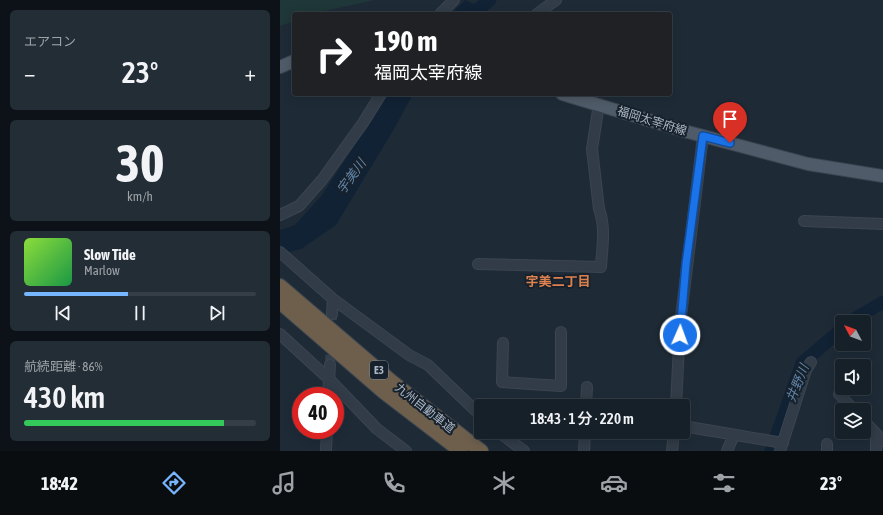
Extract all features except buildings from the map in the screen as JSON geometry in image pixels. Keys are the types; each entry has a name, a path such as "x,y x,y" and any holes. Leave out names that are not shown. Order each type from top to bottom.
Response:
{"highway":[{"name":"九州自動車道","path":"280,286 392,382 481,451"},
{"name":"九州自動車道","path":"280,302 384,392 461,451"}],"main road":[{"path":"280,67 292,62"},
{"name":"福岡太宰府線","path":"569,96 703,136 823,168 883,176"}],"street":[{"path":"442,12 454,0"},
{"path":"540,12 556,0"},
{"path":"280,215 299,206 322,180 363,124 380,96"},
{"path":"478,264 601,268 603,234 602,218 598,203 592,149 599,104"},
{"path":"676,399 680,325 703,136"},
{"path":"804,221 883,224"},
{"path":"284,255 333,299 409,355 428,365 474,409"},
{"path":"332,314 333,299"},
{"path":"504,343 502,382 561,386 562,332"},
{"path":"280,334 328,379 377,429 406,451"},
{"path":"690,427 766,440 781,445 806,370 811,362"},
{"path":"328,387 330,365"},
{"path":"586,387 586,399"},
{"path":"840,395 847,403"},
{"path":"871,428 880,437 876,451"},
{"path":"727,451 734,435"},
{"path":"326,439 326,451"},
{"path":"508,439 524,451"},
{"path":"584,451 585,439"},
{"path":"672,451 673,439"}],"green space":[{"path":"280,0 375,0 320,12 292,12 292,22 280,26"}],"water":[{"path":"465,0 485,10 482,12 453,12"},
{"path":"387,96 412,96 394,129 336,225 301,249 280,254 280,230 295,225 322,195"}],"waterway":[{"name":"宇美川","path":"475,12 490,0"},
{"name":"井野川","path":"861,315 883,302"},
{"name":"井野川","path":"771,451 802,363 835,335"}],"tunnel":[{"path":"330,365 332,314"}],"district":[{"name":"宇美二丁目","path":"558,281"}],"route":[{"path":"680,335 686,264 703,136 730,143"}]}
